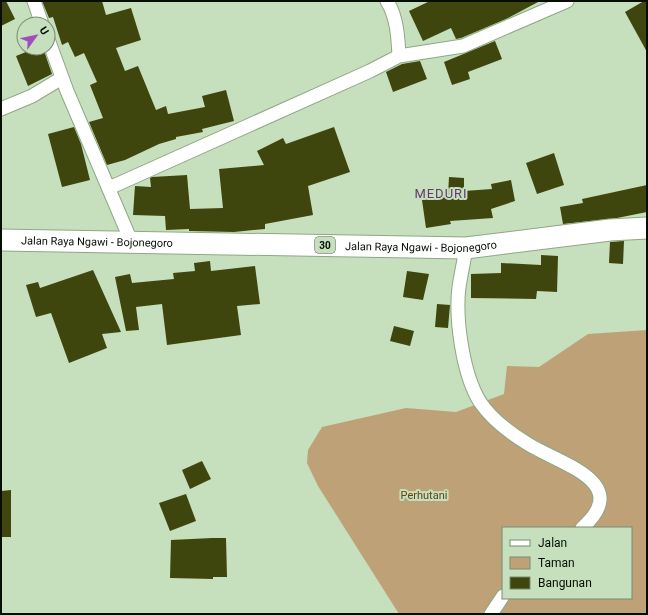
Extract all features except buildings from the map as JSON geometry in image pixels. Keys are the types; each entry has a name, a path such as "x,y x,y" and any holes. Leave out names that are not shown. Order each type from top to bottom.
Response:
{"highway":[{"name":"Jalan Raya Ngawi - Bojonegoro","path":"1,240 131,241 466,248 610,230 647,228"}],"street":[{"path":"34,1 39,16"},
{"path":"387,1 392,10 396,25 399,56"},
{"path":"109,188 370,71 399,56 459,47 567,1"},
{"path":"54,56 131,241"},
{"path":"1,109 32,96 62,78"},
{"path":"466,248 459,288 459,302 463,352 469,380 480,402 491,416 505,428 529,445 578,470 592,480 601,494 600,506 595,515 583,527"},
{"path":"491,614 502,598"}],"green space":[{"name":"Perhutani","path":"647,330 647,614 399,614 318,486 307,463 308,450 322,427 406,408 456,412 504,394 507,366 539,367 588,334"}],"district":[{"name":"MEDURI","path":"441,193"}]}
